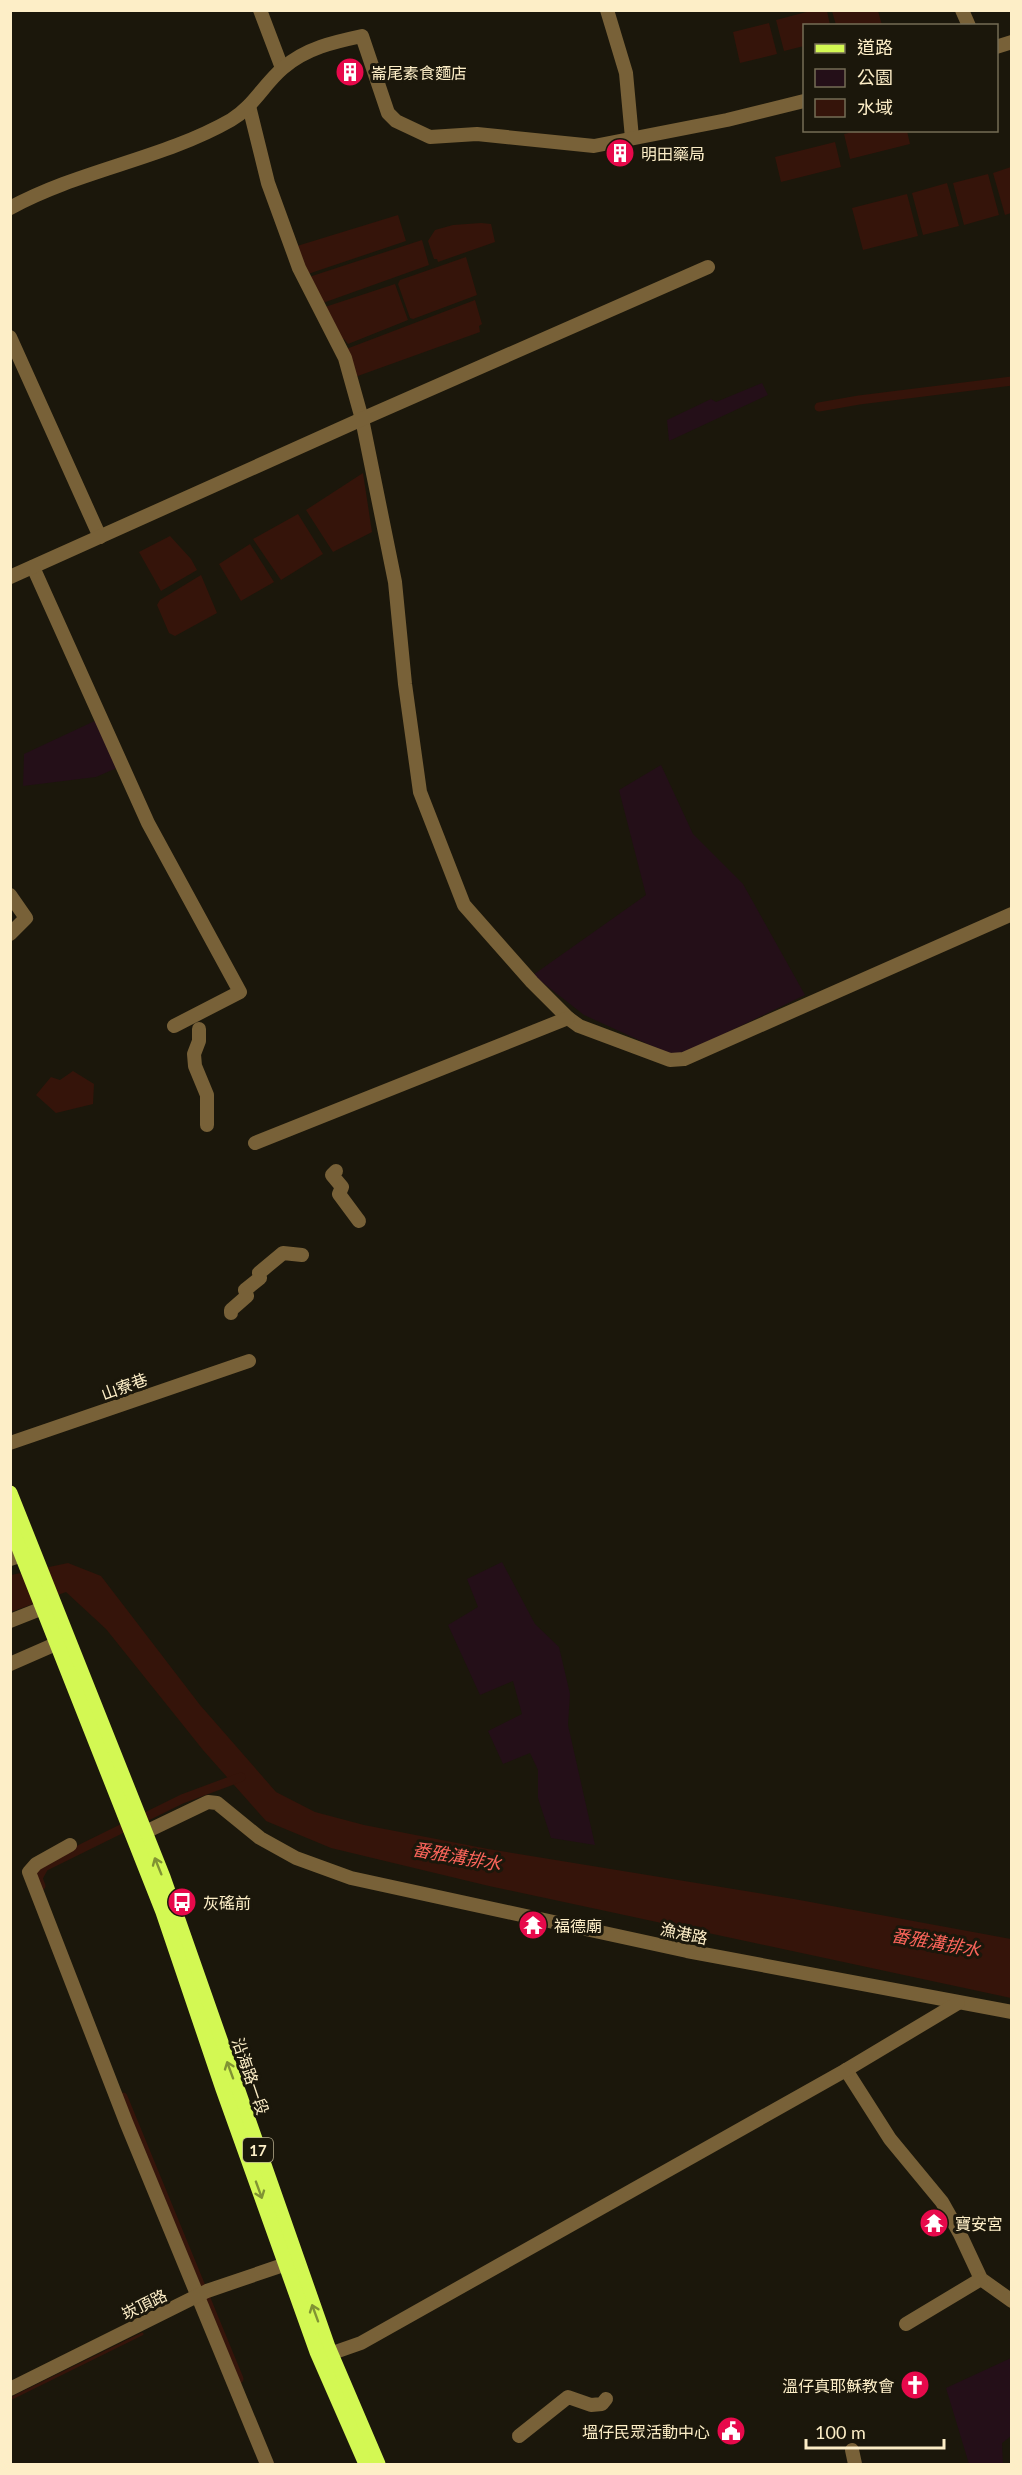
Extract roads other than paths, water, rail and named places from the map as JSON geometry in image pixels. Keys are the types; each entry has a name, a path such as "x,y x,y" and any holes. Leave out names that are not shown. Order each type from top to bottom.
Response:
{"main road":[{"name":"17","path":"10,1493 25,1556"},
{"name":"17","path":"10,1525 48,1603 132,1816"},
{"name":"17","path":"48,1603 58,1642 140,1835"},
{"name":"沿海路一段","path":"140,1835 163,1877 204,2014 234,2102 366,2464"},
{"name":"沿海路一段","path":"325,2355 378,2464"}],"street":[{"path":"260,10 282,68"},
{"path":"607,10 626,73 632,138"},
{"path":"962,10 968,24"},
{"path":"10,208 63,183 149,154 232,119 249,106 282,68 307,51 362,36 388,113 396,121 430,137 477,134 594,146 727,120 803,100"},
{"path":"249,106 268,183 299,268 345,358 362,419 395,582 405,684 420,792 464,905 532,982 579,1026 670,1060 684,1059 1011,914"},
{"path":"10,577 708,267"},
{"path":"10,337 100,537"},
{"path":"33,567 148,823 240,992 174,1026"},
{"path":"10,895 26,918 10,934"},
{"path":"255,1143 568,1018"},
{"path":"199,1029 199,1041 194,1054 195,1066 207,1095 207,1125"},
{"path":"336,1172 332,1176 342,1187 339,1194 359,1221"},
{"path":"231,1313 231,1310 247,1296 245,1290 260,1278 259,1273 283,1252 302,1255"},
{"name":"山寮巷","path":"10,1443 249,1361"},
{"path":"10,1621 48,1603"},
{"path":"10,1664 58,1642"},
{"name":"漁港路","path":"140,1835 208,1802 217,1803 260,1838 296,1858 351,1878 687,1951 1011,2012"},
{"path":"70,1845 36,1864 29,1872 74,1993 196,2296 267,2464"},
{"path":"325,2355 361,2343 846,2070 958,2003"},
{"path":"846,2070 890,2139 942,2202 981,2279 1011,2301"},
{"name":"崁頂路","path":"10,2389 196,2296 291,2262"},
{"path":"906,2324 981,2279"},
{"path":"519,2436 568,2397 591,2405 602,2404 606,2399"},
{"path":"852,2450 855,2464"}],"water":[{"path":"814,10 827,11 830,24 803,24 803,46 784,51 776,20"},
{"path":"832,11 878,11 882,24 836,24"},
{"path":"769,23 777,54 740,63 733,32"},
{"path":"907,132 910,144 850,159 844,134"},
{"path":"835,142 841,167 781,182 775,157"},
{"path":"1011,167 1011,213 1005,215 993,173"},
{"path":"988,174 999,215 964,225 953,183"},
{"path":"947,183 959,226 923,235 912,193"},
{"path":"907,194 918,236 863,250 852,208"},
{"path":"398,215 406,241 305,275 297,246"},
{"path":"491,224 495,242 438,262 434,259 428,241 435,230 453,225"},
{"path":"422,240 429,265 320,304 309,277"},
{"path":"466,257 477,295 413,319 410,318 398,284 400,280"},
{"path":"395,284 408,320 348,344 344,339 341,340 325,307"},
{"path":"475,300 482,324 479,326 480,332 355,377 341,351"},
{"path":"363,473 372,532 333,552 306,510"},
{"path":"298,514 323,554 281,580 253,539"},
{"path":"170,536 191,559 197,570 161,591 139,552"},
{"path":"250,544 274,582 241,601 219,564"},
{"path":"201,575 217,613 175,636 169,633 157,605 160,600"},
{"path":"73,1071 94,1084 93,1104 56,1113 36,1095 51,1077 60,1080"},
{"name":"番雅溝排水","path":"68,1563 101,1576 200,1705 276,1792 315,1812 364,1825 488,1849 794,1899 1011,1939 1011,1998 489,1886 331,1848 266,1821 203,1750 106,1629 66,1592 11,1612 11,1575"}],"waterway":[{"path":"819,407 1012,381"},
{"path":"41,1886 38,1878 44,1867 182,1799 241,1777"},
{"path":"123,2097 239,2379"},
{"path":"10,2399 142,2334"}],"place":[{"name":"崙尾素食麵店","path":"350,72"},
{"name":"明田藥局","path":"620,153"},
{"name":"灰磘前","path":"182,1902"},
{"name":"福德廟","path":"533,1925"},
{"name":"寶安宮","path":"934,2223"},
{"name":"溫仔真耶穌教會","path":"915,2385"},
{"name":"塭仔民眾活動中心","path":"731,2431"}]}
